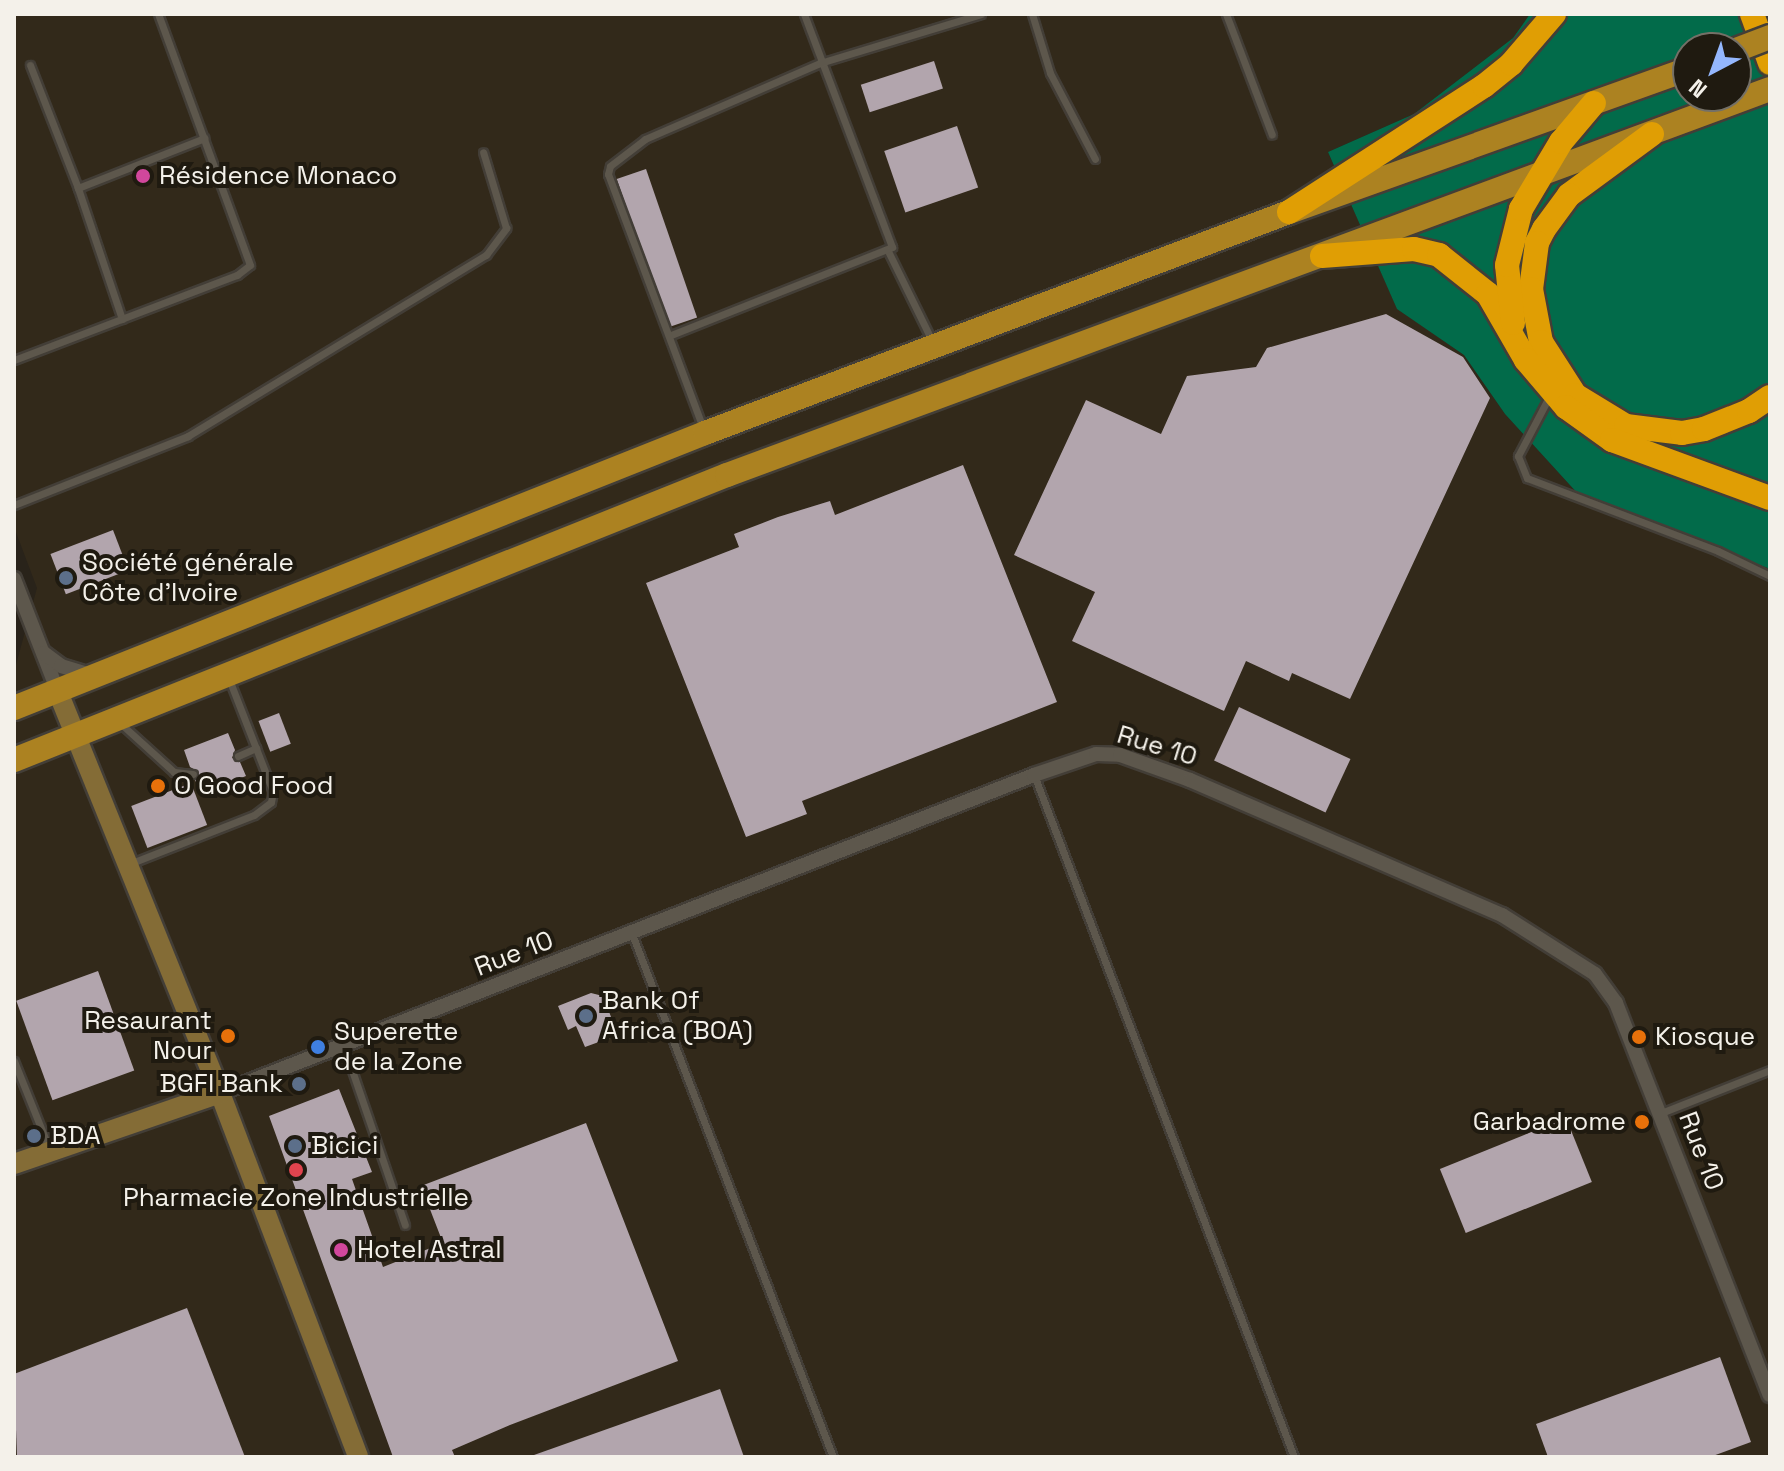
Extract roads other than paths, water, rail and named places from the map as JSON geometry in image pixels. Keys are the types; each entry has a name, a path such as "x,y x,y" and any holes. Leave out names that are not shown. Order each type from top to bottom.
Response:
{"highway":[{"path":"1289,212 1484,86 1511,64 1554,14"},
{"path":"1752,14 1770,63"},
{"path":"1516,338 1507,265 1521,209 1542,173 1594,103"},
{"path":"1652,134 1569,195 1544,229 1537,243 1531,289 1541,342 1575,395 1626,426 1682,433 1704,429 1749,411 1770,397"},
{"path":"1322,256 1414,249 1439,255 1488,294 1551,394 1612,440 1770,498"}],"main road":[{"path":"14,708 705,433 1289,212 1672,75"},
{"path":"14,760 727,475 1770,89"}],"street":[{"path":"14,579 18,605 58,692 220,1093 358,1457"},
{"path":"41,651 70,670 99,676"},
{"name":"Rue 10","path":"220,1093 1034,775 1096,754 1120,755 1190,780 1502,915 1595,974 1616,1003 1770,1395"},
{"path":"14,1164 220,1093"}],"lane":[{"path":"14,360 237,275 250,265 158,14"},
{"path":"804,14 820,63 890,236 888,251 934,346"},
{"path":"705,433 671,335 608,174 610,166 645,139 820,63 981,14"},
{"path":"1032,14 1050,73 1095,159"},
{"path":"1226,14 1272,135"},
{"path":"30,65 78,188 122,319"},
{"path":"78,188 204,138"},
{"path":"14,505 188,436 486,255 506,228 483,152"},
{"path":"671,335 888,251"},
{"path":"1551,394 1518,456 1527,478 1718,551 1770,576"},
{"path":"127,865 263,810 273,792 228,677"},
{"path":"117,720 174,772 193,774"},
{"path":"238,756 256,748"},
{"path":"1034,775 1294,1457"},
{"path":"632,934 833,1457"},
{"path":"344,1047 405,1225"},
{"path":"14,1061 50,1150"},
{"path":"1661,1113 1770,1070"}],"place":[{"name":"Résidence Monaco","path":"143,176"},
{"name":"Société générale Côte d’Ivoire","path":"66,578"},
{"name":"O Good Food","path":"158,786"},
{"name":"Bank Of Africa (BOA)","path":"586,1016"},
{"name":"Resaurant Nour","path":"228,1036"},
{"name":"Kiosque","path":"1639,1037"},
{"name":"Superette de la Zone","path":"318,1047"},
{"name":"BGFI Bank","path":"299,1084"},
{"name":"Garbadrome","path":"1642,1122"},
{"name":"BDA","path":"34,1136"},
{"name":"Bicici","path":"295,1146"},
{"name":"Pharmacie Zone Industrielle","path":"296,1170"},
{"name":"Hotel Astral","path":"341,1250"}]}
